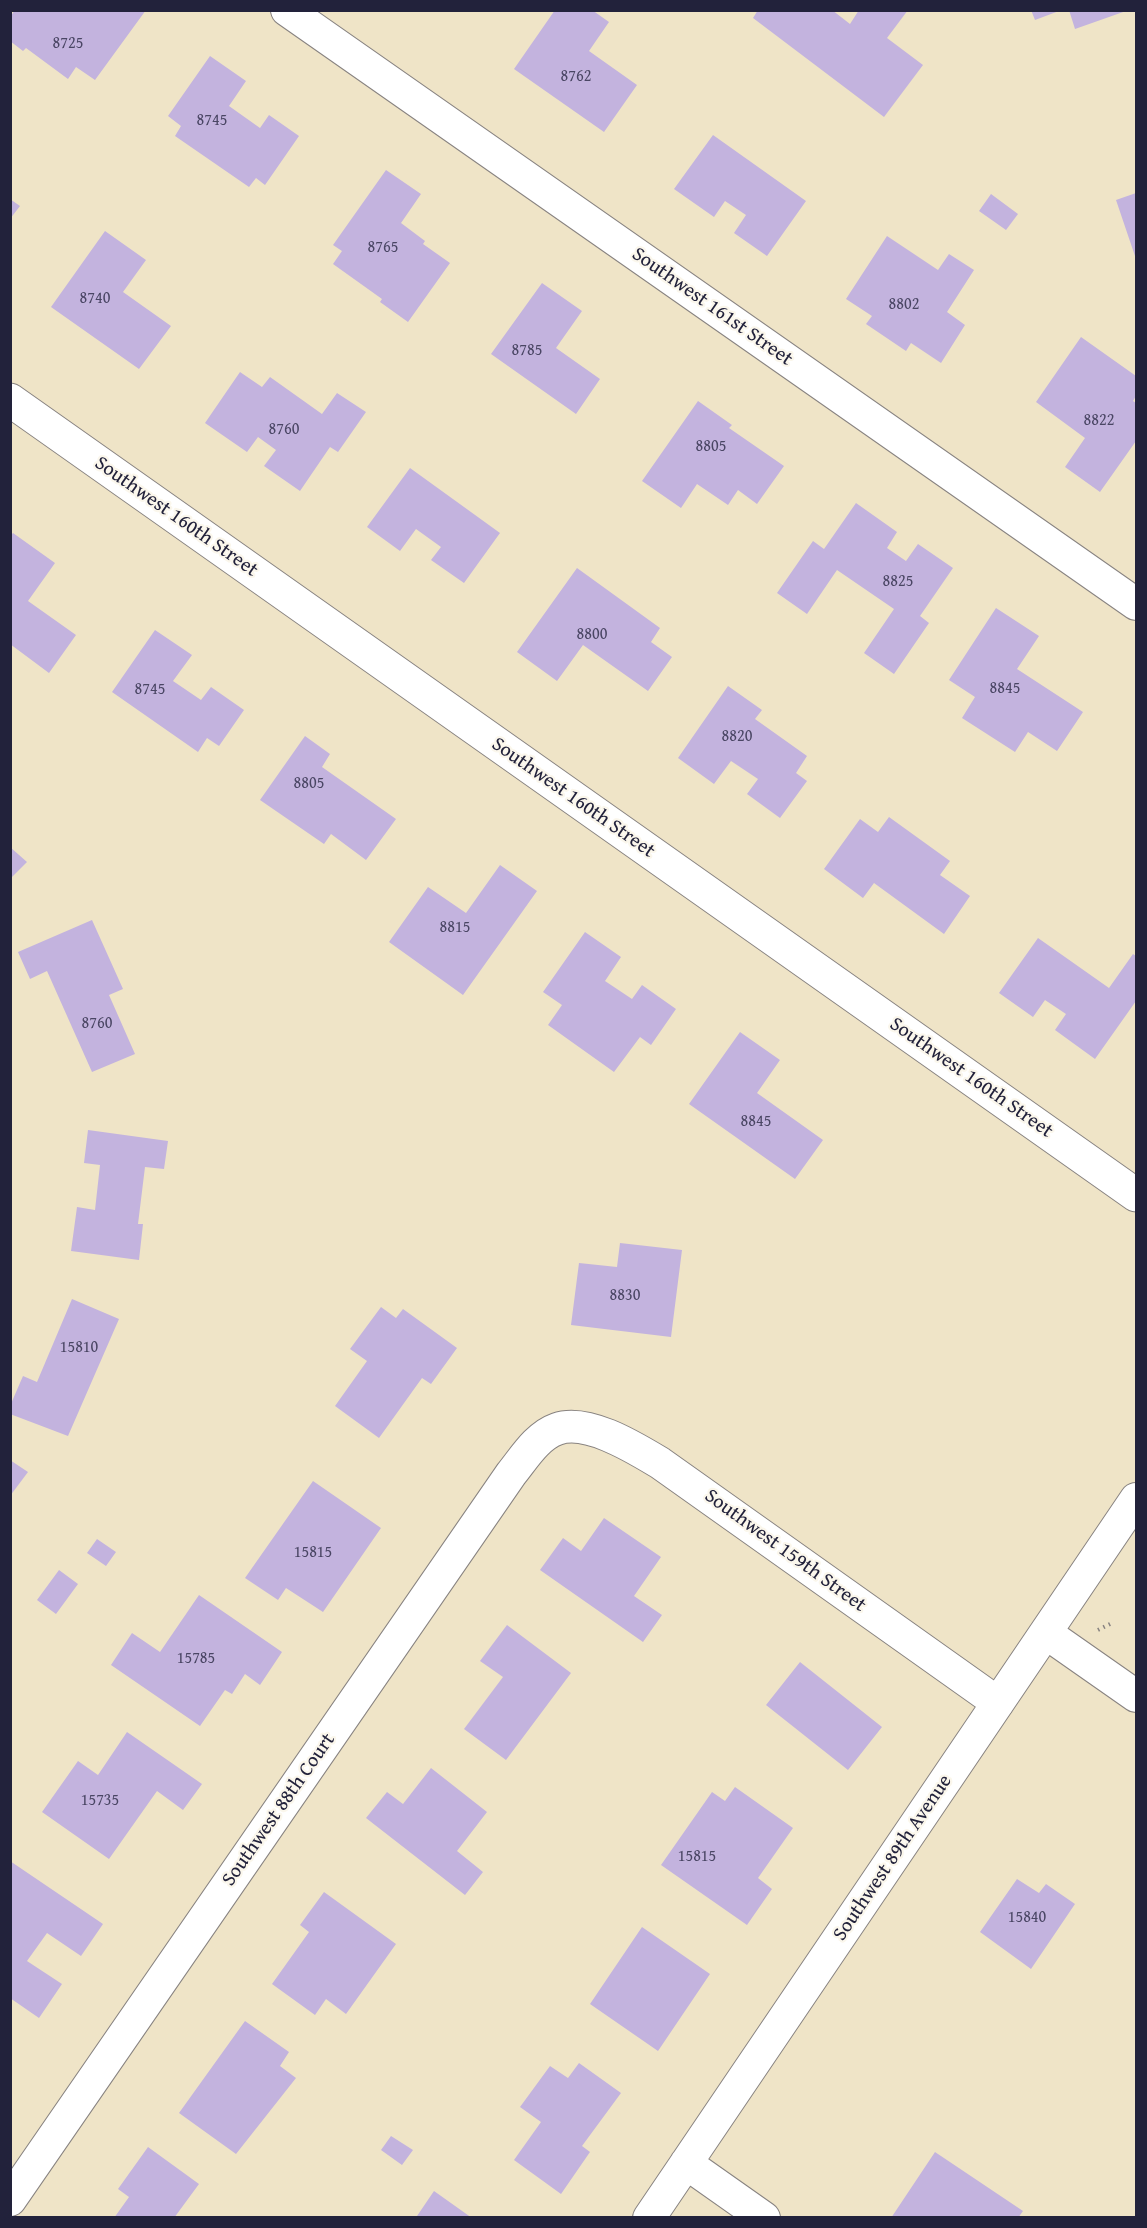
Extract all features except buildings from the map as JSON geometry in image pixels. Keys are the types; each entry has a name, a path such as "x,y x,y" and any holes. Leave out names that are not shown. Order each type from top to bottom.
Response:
{"street":[{"name":"Southwest 161st Street","path":"287,10 1137,604"},
{"name":"Southwest 160th Street","path":"10,400 1137,1195"},
{"name":"Southwest 159th Street","path":"558,1428 585,1428 620,1442 660,1463 998,1703"},
{"name":"Southwest 88th Court","path":"10,2200 511,1474 535,1445 558,1428"},
{"name":"Southwest 89th Avenue","path":"649,2217 1137,1499"},
{"path":"1046,1633 1137,1696"},
{"path":"686,2163 764,2217"}],"path":[{"path":"1094,1632 1112,1623"}]}
